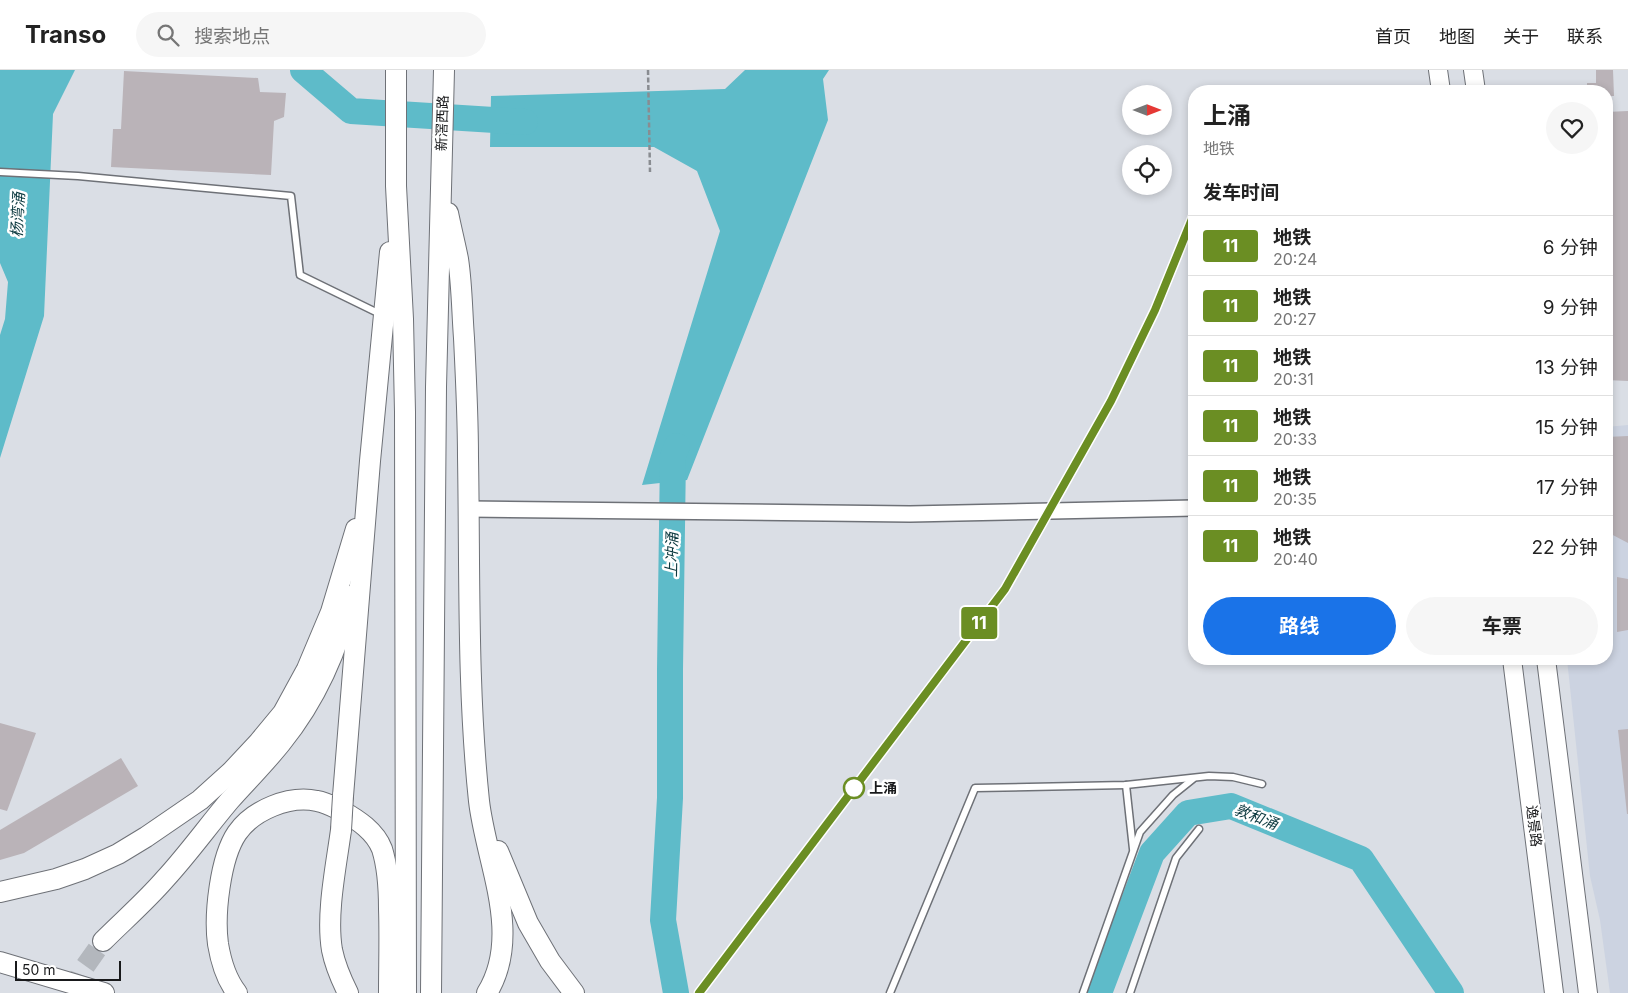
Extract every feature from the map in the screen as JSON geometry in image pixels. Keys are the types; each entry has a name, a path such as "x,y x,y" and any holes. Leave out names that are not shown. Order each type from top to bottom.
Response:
{"highway":[{"path":"396,70 396,186 403,319 405,412 406,993"},
{"name":"新滘西路","path":"441,176 444,70"},
{"path":"441,176 458,260 467,398 472,707 476,758 480,802 497,891 503,936 502,954 498,970 487,993"},
{"path":"431,993 436,417 441,176"},
{"path":"348,993 339,975 332,950 331,915 341,830 370,461 396,186"},
{"path":"0,892 56,880 118,854 200,800 231,772 258,742 283,712 307,668 331,612 355,533 370,461"},
{"path":"103,941 165,880 231,800 281,744 310,703 326,671 346,615 362,531 370,461"},
{"path":"476,758 483,805 495,843 514,891 528,923 546,954 574,993"},
{"path":"237,993 224,969 218,943 218,907 224,865 236,833 248,821 279,803 300,799 318,801 356,818 372,832 381,848 386,865 389,890 389,993"},
{"path":"0,962 104,993"}],"main road":[{"path":"1438,70 1440,85"},
{"path":"1473,70 1475,85"},
{"name":"逸景路","path":"1513,665 1554,993"},
{"path":"1547,665 1588,993"}],"street":[{"path":"469,508 910,514 1188,508"}],"lane":[{"path":"0,172 78,176 291,196 300,275 384,315"},
{"path":"890,993 975,788 1126,785 1209,776 1233,777 1262,784"},
{"path":"1083,993 1140,832 1173,795 1194,778"},
{"path":"1126,785 1133,850"},
{"path":"1130,993 1174,857 1199,829"}],"path":[{"path":"648,70 650,172"}],"shaded area":[{"path":"1628,425 1628,993 1610,993 1600,920 1590,876 1568,665 1613,665 1613,426"}],"water":[{"name":"杨湾涌","path":"0,70 75,70 53,114 44,316 0,458 0,335 5,319 8,282 0,263"},
{"path":"745,70 829,70 823,79 828,120 687,480 642,485 720,231 697,171 654,147 490,147 491,96 725,89"}],"building":[{"path":"1596,70 1613,70 1614,96 1613,85 1587,85 1587,83 1596,83"},
{"path":"124,71 258,78 260,92 286,93 284,117 274,121 271,175 111,167 113,129 121,129"},
{"path":"1628,111 1628,381 1613,380 1613,112"},
{"path":"1628,436 1628,543 1613,535 1613,437"},
{"path":"1617,577 1628,579 1628,630 1617,632"},
{"path":"0,723 36,733 7,811 0,809"},
{"path":"1628,729 1628,814 1627,814 1618,730"},
{"path":"121,758 138,786 24,853 0,860 0,830"}],"waterway":[{"path":"303,70 351,111 525,122"},
{"name":"上冲涌","path":"676,993 663,920 670,798 673,456 677,446"},
{"name":"敦和涌","path":"1099,993 1152,853 1188,813 1231,806 1361,859 1451,993"}],"tunnel":[{"path":"73,993 81,972 103,941"}],"metro line":[{"name":"11","path":"699,993 1005,589 1111,401 1155,310 1188,229"}],"place":[{"name":"上涌","path":"854,788"}]}
